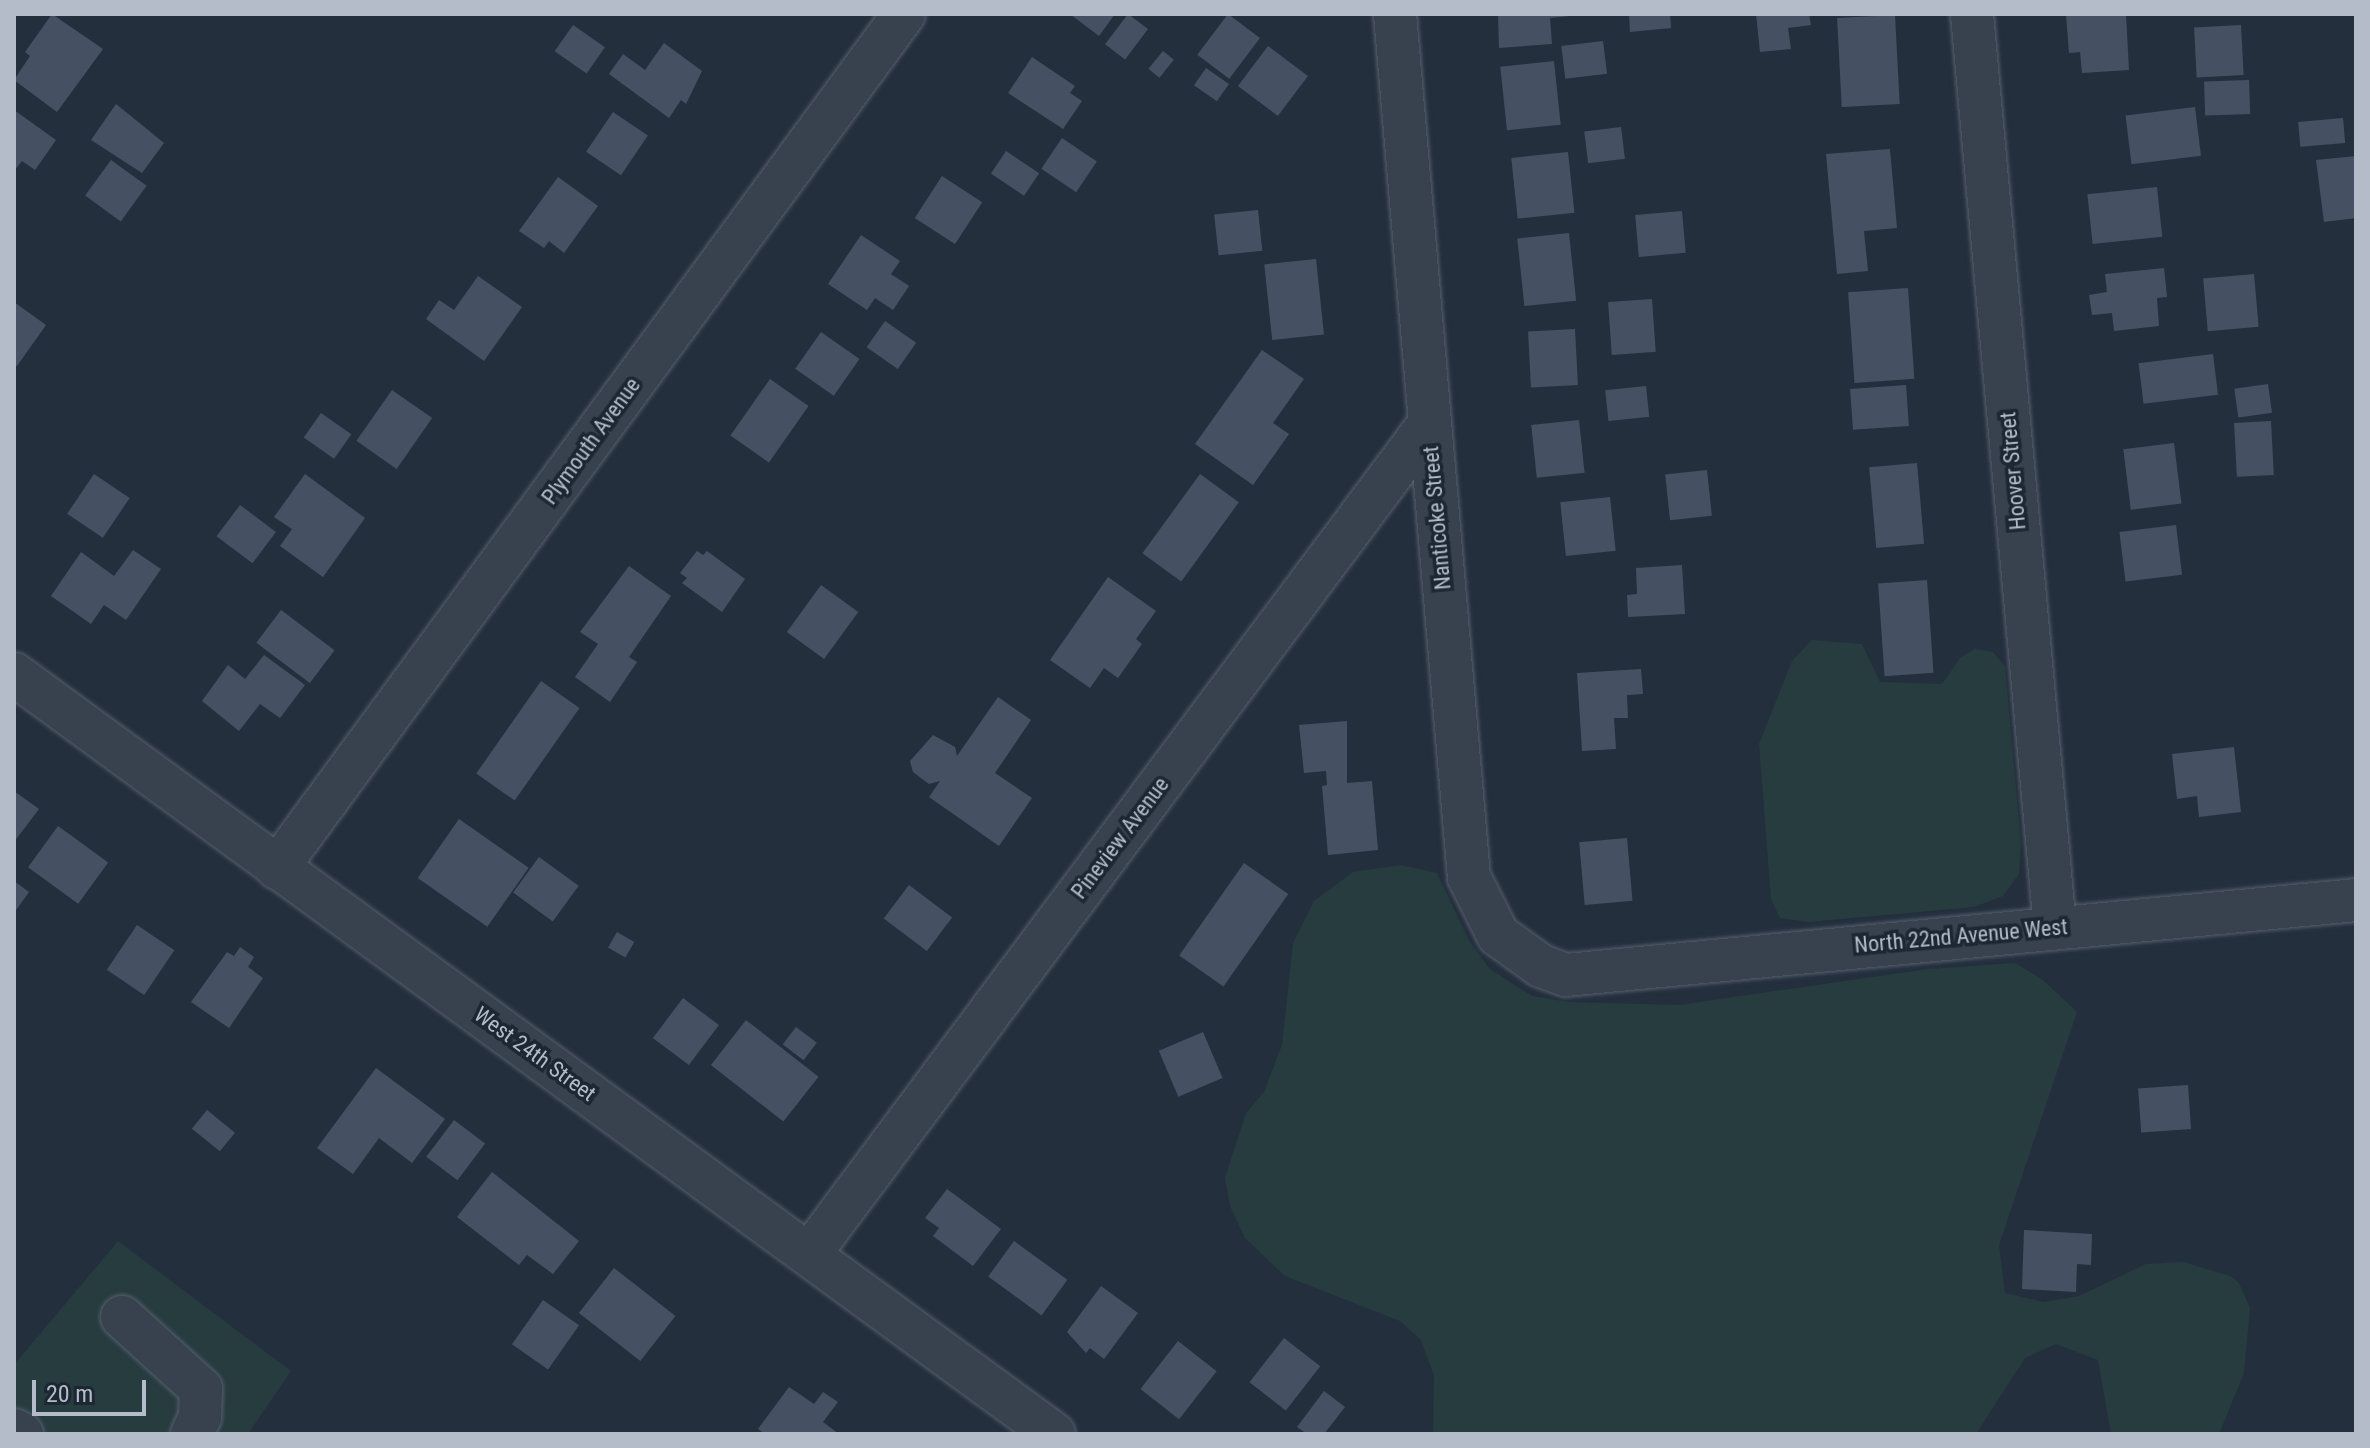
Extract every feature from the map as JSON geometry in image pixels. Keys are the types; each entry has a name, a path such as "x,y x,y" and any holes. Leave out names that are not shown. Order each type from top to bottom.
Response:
{"street":[{"name":"Plymouth Avenue","path":"277,868 904,14"},
{"name":"Nanticoke Street","path":"1395,14 1469,877 1498,935 1541,966 1566,975"},
{"name":"Hoover Street","path":"1972,14 2055,927"},
{"name":"Pineview Avenue","path":"811,1252 1429,424"},
{"name":"West 24th Street","path":"14,674 277,868 811,1252 1054,1434"},
{"name":"North 22nd Avenue West","path":"1566,975 2356,900"},
{"path":"122,1317 201,1389 200,1417 192,1434"},
{"path":"14,1430 22,1434"}],"green space":[{"path":"1812,640 1862,644 1880,682 1942,684 1961,657 1975,649 1993,652 2005,666 2021,844 2019,874 2003,896 1974,907 1808,922 1780,918 1771,899 1759,744 1792,661"},
{"path":"1401,865 1437,873 1470,942 1490,969 1532,996 1568,1002 1679,1005 1927,969 2015,963 2043,980 2077,1012 1999,1245 2005,1293 2044,1302 2079,1296 2146,1264 2183,1262 2230,1276 2239,1283 2250,1308 2244,1373 2219,1434 2111,1434 2098,1360 2056,1344 2025,1358 1976,1434 1433,1434 1434,1376 1421,1340 1400,1321 1285,1276 1245,1238 1230,1206 1225,1178 1246,1113 1264,1092 1282,1045 1293,943 1314,901 1353,872"},
{"path":"118,1241 291,1371 248,1434 14,1434 14,1365"}],"building":[{"path":"52,14 103,49 57,112 14,80 30,56 25,52"},
{"path":"1070,14 1115,14 1099,36"},
{"path":"1128,14 1148,29 1125,59 1105,44"},
{"path":"1228,14 1260,38 1229,79 1197,55"},
{"path":"1498,14 1570,16 1550,18 1552,44 1499,48"},
{"path":"1629,14 1670,14 1671,28 1630,32"},
{"path":"1756,14 1809,14 1811,25 1788,28 1791,49 1760,52"},
{"path":"2066,14 2126,14 2129,70 2082,73 2080,52 2069,53"},
{"path":"1895,15 1900,104 1842,107 1837,18"},
{"path":"573,25 605,47 587,74 555,51"},
{"path":"2241,25 2244,75 2197,77 2194,27"},
{"path":"1603,41 1607,74 1565,79 1561,46"},
{"path":"664,43 702,71 686,104 681,100 669,118 609,74 623,54 645,70"},
{"path":"1268,46 1308,76 1278,116 1238,86"},
{"path":"1163,51 1174,60 1159,78 1149,69"},
{"path":"1032,57 1075,86 1070,93 1082,101 1063,129 1008,93"},
{"path":"1554,61 1561,125 1507,130 1500,67"},
{"path":"1206,68 1229,84 1217,101 1194,85"},
{"path":"2249,80 2250,114 2205,116 2204,82"},
{"path":"116,104 164,143 142,173 91,140"},
{"path":"2195,107 2201,156 2131,164 2126,116"},
{"path":"14,110 56,140 35,170 22,161 14,171"},
{"path":"613,112 648,135 621,175 586,152"},
{"path":"2343,118 2345,143 2300,147 2298,122"},
{"path":"1621,127 1625,159 1588,163 1584,132"},
{"path":"1062,138 1097,161 1076,192 1041,169"},
{"path":"1890,149 1897,228 1864,231 1868,271 1837,274 1826,154"},
{"path":"1006,151 1039,173 1024,196 991,173"},
{"path":"1568,152 1574,213 1518,219 1511,158"},
{"path":"2356,156 2356,218 2324,222 2316,160"},
{"path":"111,160 147,186 121,221 85,196"},
{"path":"942,176 982,202 955,244 915,218"},
{"path":"558,177 598,206 564,253 549,241 544,248 519,231"},
{"path":"2157,187 2162,237 2093,244 2087,194"},
{"path":"1258,210 1262,251 1219,255 1214,215"},
{"path":"1682,211 1686,253 1639,257 1635,215"},
{"path":"1569,233 1576,301 1524,306 1517,238"},
{"path":"861,235 900,261 891,274 909,286 893,310 875,298 867,310 828,284"},
{"path":"1316,259 1324,335 1272,340 1264,264"},
{"path":"2164,268 2167,297 2157,298 2159,326 2114,331 2112,313 2092,315 2089,295 2107,292 2105,274"},
{"path":"2254,274 2259,327 2208,331 2203,278"},
{"path":"478,276 522,307 484,361 426,319 439,300 454,310"},
{"path":"1908,288 1914,379 1854,383 1848,292"},
{"path":"1652,299 1656,352 1612,355 1608,302"},
{"path":"14,302 46,325 17,366 14,364"},
{"path":"885,321 916,343 898,369 867,347"},
{"path":"1575,329 1578,385 1531,387 1528,331"},
{"path":"821,332 860,359 834,396 795,369"},
{"path":"1262,350 1304,379 1273,423 1289,434 1253,485 1195,444"},
{"path":"2213,354 2218,395 2144,404 2139,363"},
{"path":"770,379 809,406 769,462 730,436"},
{"path":"2268,384 2272,413 2238,417 2234,389"},
{"path":"1906,385 1909,426 1853,430 1850,389"},
{"path":"1646,386 1649,417 1608,421 1605,390"},
{"path":"392,390 432,418 397,469 356,441"},
{"path":"321,413 351,434 334,459 304,438"},
{"path":"1579,420 1585,473 1537,478 1531,425"},
{"path":"2271,421 2274,475 2237,477 2234,423"},
{"path":"2174,443 2181,504 2131,510 2123,449"},
{"path":"1917,463 1924,544 1876,548 1869,467"},
{"path":"1707,470 1712,516 1670,520 1665,474"},
{"path":"94,474 130,498 103,538 67,514"},
{"path":"305,474 365,518 323,577 280,546 292,529 274,517"},
{"path":"1200,474 1239,502 1181,581 1142,553"},
{"path":"1610,497 1616,551 1566,556 1560,502"},
{"path":"240,505 276,532 252,563 217,536"},
{"path":"2176,525 2182,575 2126,582 2119,532"},
{"path":"133,550 161,569 126,620 104,605 91,624 51,596 81,552 114,576"},
{"path":"697,551 703,555 707,551 745,579 722,612 682,583 687,578 680,573"},
{"path":"1682,565 1685,614 1628,617 1627,595 1637,594 1636,568"},
{"path":"629,566 671,596 629,657 637,662 610,702 575,677 598,644 580,632"},
{"path":"1108,577 1156,611 1136,639 1142,644 1118,678 1104,668 1090,688 1050,660"},
{"path":"1927,580 1933,673 1885,676 1878,583"},
{"path":"821,585 858,612 824,659 787,632"},
{"path":"281,610 335,650 310,683 256,643"},
{"path":"264,655 305,685 280,718 260,704 239,731 202,701 228,665 245,679"},
{"path":"1641,669 1643,694 1627,695 1628,718 1614,718 1616,749 1582,751 1577,673"},
{"path":"541,681 580,708 515,801 476,774"},
{"path":"998,697 1031,720 995,773 1032,798 999,846 929,797 940,781 929,784 913,772 910,761 933,735 955,747 957,756"},
{"path":"1347,721 1347,783 1372,781 1378,850 1328,855 1322,786 1327,785 1326,771 1304,773 1299,725"},
{"path":"2234,747 2241,812 2199,817 2197,796 2177,799 2172,754"},
{"path":"14,791 39,809 14,842"},
{"path":"459,819 529,868 487,927 418,878"},
{"path":"58,826 108,862 78,904 28,867"},
{"path":"1627,838 1632,901 1585,905 1579,842"},
{"path":"539,857 579,886 553,921 513,893"},
{"path":"1244,863 1288,894 1223,987 1179,956"},
{"path":"14,881 29,892 14,913"},
{"path":"909,885 952,917 927,951 884,919"},
{"path":"137,925 174,950 144,995 107,970"},
{"path":"617,932 634,942 625,958 608,948"},
{"path":"240,947 254,957 248,967 263,978 229,1028 191,1002 227,952 234,956"},
{"path":"683,998 719,1025 689,1065 653,1038"},
{"path":"746,1020 818,1077 783,1122 711,1065"},
{"path":"796,1027 817,1043 804,1060 783,1045"},
{"path":"1203,1032 1223,1078 1178,1097 1159,1051"},
{"path":"376,1068 445,1119 412,1163 379,1138 353,1174 317,1148"},
{"path":"2188,1085 2191,1129 2141,1132 2138,1088"},
{"path":"207,1110 235,1133 220,1151 192,1129"},
{"path":"454,1120 485,1143 457,1180 426,1157"},
{"path":"492,1172 579,1241 553,1274 527,1255 519,1265 457,1217"},
{"path":"947,1189 1001,1229 973,1266 933,1236 939,1228 925,1218"},
{"path":"2024,1230 2092,1234 2091,1265 2077,1264 2076,1292 2022,1289"},
{"path":"1014,1241 1067,1280 1042,1315 988,1277"},
{"path":"614,1268 675,1316 640,1361 579,1313"},
{"path":"1101,1286 1138,1313 1104,1359 1090,1348 1086,1353 1067,1332"},
{"path":"543,1300 579,1325 548,1369 512,1344"},
{"path":"1284,1338 1320,1366 1286,1410 1250,1382"},
{"path":"1178,1341 1217,1371 1179,1419 1140,1389"},
{"path":"789,1387 814,1404 823,1392 838,1402 823,1422 839,1434 765,1434 758,1429"},
{"path":"1324,1391 1345,1407 1324,1434 1307,1434 1297,1427"}]}
